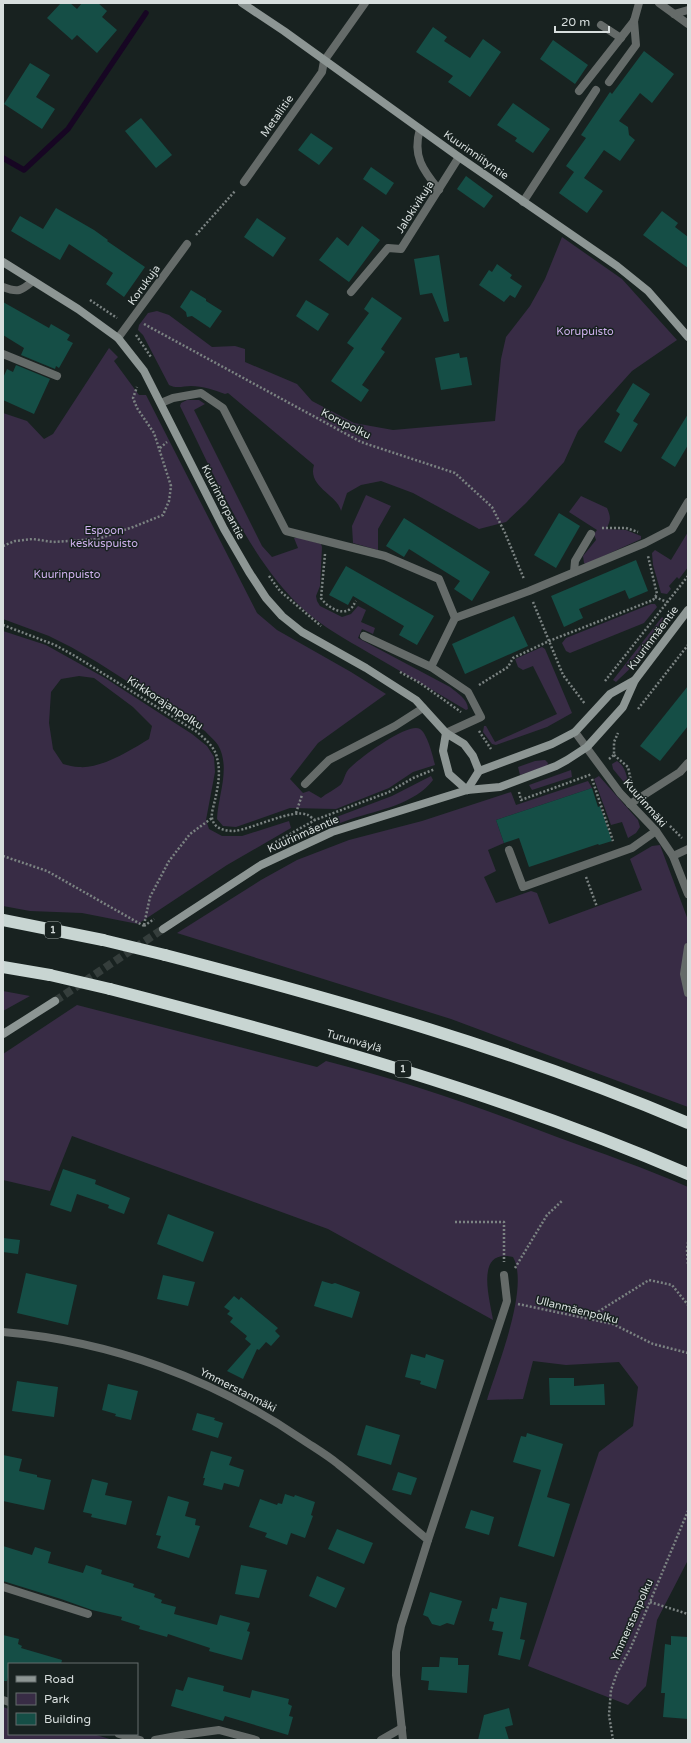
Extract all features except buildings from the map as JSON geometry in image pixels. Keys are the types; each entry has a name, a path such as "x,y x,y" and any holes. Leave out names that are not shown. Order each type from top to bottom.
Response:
{"highway":[{"name":"1","path":"3,920 103,940 301,990 426,1028 558,1072 688,1123"},
{"name":"Turunväylä","path":"3,967 50,975 110,989 264,1029 409,1071 540,1114 688,1174"}],"street":[{"name":"Kuurinniityntie","path":"242,3 627,274 648,291 688,336"},
{"name":"Metallitie","path":"244,182 322,72 324,61 365,3"},
{"path":"609,82 636,45 634,21 639,3"},
{"path":"660,3 688,24"},
{"path":"674,14 688,10"},
{"path":"579,91 634,21"},
{"path":"601,24 621,38"},
{"path":"523,202 596,90"},
{"path":"420,129 416,142 424,171 439,190"},
{"name":"Jalokivikuja","path":"351,292 388,248 401,249 459,157"},
{"name":"Korukuja","path":"118,338 186,244"},
{"name":"Kuurintorpantie","path":"3,262 78,308 118,338 144,371 224,529 249,572 266,598 282,616 302,632 366,668 416,700 446,733 464,744 473,756 479,771"},
{"path":"3,287 14,291 19,291 33,281"},
{"path":"3,354 56,376"},
{"path":"161,403 173,398 201,394 223,408 286,531 386,556 439,579 455,618"},
{"path":"431,667 455,618 529,591 645,543 672,529 688,502"},
{"path":"574,572 575,561 591,534"},
{"name":"Kuurinmäentie","path":"163,929 261,865 332,832 467,790 500,787 556,766 587,747 623,707 635,680 688,610"},
{"path":"364,636 431,667 468,692 481,717 446,733 443,751 449,774 467,790 479,771"},
{"name":"Kuurinmäentie","path":"479,771 552,744 575,732 610,694 635,680"},
{"path":"305,784 329,760 395,726 423,708"},
{"name":"Kuurinmäki","path":"575,732 602,766 620,793 656,831 673,856 688,894"},
{"path":"630,804 680,772 688,762"},
{"path":"509,850 523,887 632,848 656,831"},
{"path":"673,856 688,849"},
{"path":"688,947 684,974 688,993"},
{"path":"3,1034 55,1001"},
{"path":"403,1740 396,1675 396,1652 401,1626 507,1301 504,1275"},
{"name":"Ymmerstanmäki","path":"3,1332 81,1343 146,1361 195,1379 280,1424 337,1463 428,1540"},
{"path":"3,1587 88,1614"},
{"path":"381,1740 402,1728"},
{"path":"155,1740 182,1734 219,1730 256,1740"},
{"path":"122,1735 140,1740"}],"path":[{"path":"186,244 244,182"},
{"path":"88,298 128,326 142,342 154,363"},
{"name":"Korupolku","path":"133,318 361,442 455,473 492,507 505,533 562,675 578,697 586,704"},
{"path":"3,546 14,542 33,539 53,542 98,539 163,515 170,502 171,486 154,433 137,408 133,398 138,387"},
{"path":"468,692 508,667 513,658 549,641 653,600 657,594 643,534 626,528 596,528 591,534"},
{"path":"326,542 321,598 330,608 340,611 348,611 356,601"},
{"path":"268,575 280,591 323,627"},
{"path":"602,686 688,576"},
{"path":"655,597 667,602"},
{"name":"Kirkkorajanpolku","path":"3,625 54,645 75,656 197,732 209,743 217,756 219,770 218,786 212,818"},
{"path":"635,712 688,645"},
{"path":"394,669 420,683 462,712 472,721 491,749"},
{"path":"581,708 589,701"},
{"path":"515,782 521,800 591,774 614,754 614,742 622,729"},
{"path":"473,756 491,749 497,750"},
{"path":"270,845 315,820 389,792 413,778 446,766"},
{"path":"591,774 617,853"},
{"path":"296,813 305,784"},
{"path":"144,926 150,897 170,861 190,834 212,818 215,825 220,829 232,831 244,829 296,813 307,815 315,820"},
{"path":"3,856 47,870 144,926"},
{"path":"144,926 157,917"},
{"path":"504,1275 514,1269 547,1215 562,1200"},
{"path":"455,1222 504,1222 504,1275"},
{"path":"688,1242 688,1265"},
{"path":"588,1319 649,1280 672,1285 688,1305"},
{"name":"Ullanmäenpolku","path":"507,1301 613,1324 653,1344 688,1353"},
{"name":"Ymmerstanpolku","path":"613,1740 609,1715 611,1690 617,1674 632,1647 688,1511"},
{"path":"650,1602 688,1614"}],"green space":[{"name":"Korupuisto","path":"562,237 622,279 677,340 632,371 578,431 564,462 526,503 506,522 479,529 413,493 381,481 361,485 347,493 341,511 335,500 319,485 315,479 313,473 314,465 228,393 225,394 200,387 177,387 169,385 143,335 138,330 139,325 148,313 157,311 169,315 212,347 235,346 245,349 245,362 297,384 312,401 354,423 393,430 495,421 501,359 506,337 530,306 545,279"},
{"name":"Espoon keskuspuisto","path":"109,348 118,357 114,361 139,395 146,395 257,613 277,630 351,672 386,694 318,743 290,779 303,793 309,791 321,798 341,785 348,770 371,751 394,736 414,728 423,731 435,765 413,772 389,788 336,809 290,808 236,827 223,826 217,819 224,772 222,754 218,745 205,731 71,647 49,636 3,619 3,413 27,421 44,439 53,434"},
{"path":"187,400 199,400 205,404 194,410 262,546 272,557 298,548 294,538 300,538 321,544 320,586 316,596 320,606 342,617 351,614 358,606 366,610 361,622 375,628 373,634 362,629 358,638 450,687 464,699 468,705 468,709 466,710 327,628 304,610 284,590 249,541 219,486 180,406 181,403"},
{"path":"366,495 391,506 378,529 378,550 353,543 352,526"},
{"path":"581,496 607,508 610,519 606,529 626,530 641,536 641,539 586,564 584,563 583,556 596,540 594,534 597,530 569,512"},
{"path":"688,532 688,567 679,579 677,577 669,586 671,589 667,594 661,593 653,565 652,553 655,550 671,560"},
{"path":"651,604 655,604 657,607 644,623 570,653 566,651 562,643 566,638"},
{"path":"662,617 665,620 651,646 616,682 613,680"},
{"path":"3,631 46,645 105,678 192,734 207,746 214,757 215,772 206,820 209,829 222,836 242,836 289,821 291,828 227,865 138,924 82,913 30,911 3,906","holes":["79,676 94,678 133,707 152,726 149,739 116,758 97,765 79,767 63,764 53,749 49,723 51,692 61,679"]},
{"path":"542,647 545,649 572,713 547,727 496,745 492,744 483,732 484,726 486,726 495,742 557,714 533,666 523,670 518,667 515,659"},
{"path":"545,760 548,763 547,766 520,775 518,767 535,761"},
{"path":"617,761 625,771 628,784 627,786 613,769 612,764"},
{"path":"571,770 572,777 532,790 529,785"},
{"path":"431,776 433,780 417,795 407,801 299,838 297,835 318,824 392,796"},
{"path":"599,776 638,820 640,827 636,833 628,838 622,822 611,825 594,779"},
{"path":"588,781 592,788 496,820 504,843 488,850 496,871 484,877 496,903 531,891 537,893 549,924 642,890 630,859 652,846 660,845 688,920 688,1107 451,1019 177,933 261,880 297,860 349,840 422,821 511,792 516,805"},
{"path":"3,991 30,996 3,1011"},
{"path":"77,1005 317,1067 326,1061 385,1077 500,1116 639,1167 688,1187 688,1560 657,1620 646,1686 628,1705 528,1666 599,1452 633,1426 638,1387 619,1362 566,1365 533,1361 523,1399 487,1400 504,1348 515,1307 518,1287 517,1270 513,1257 501,1256 493,1260 489,1268 487,1278 493,1320 328,1229 72,1136 50,1191 3,1180 3,1054"},
{"path":"3,1707 8,1709 8,1735 96,1735 113,1740 3,1740"}],"waterway":[{"path":"3,158 24,170 68,129 146,13"}],"tunnel":[{"path":"55,1001 163,929"}],"park label":[{"name":"Kuurinpuisto","path":"67,574"}]}
